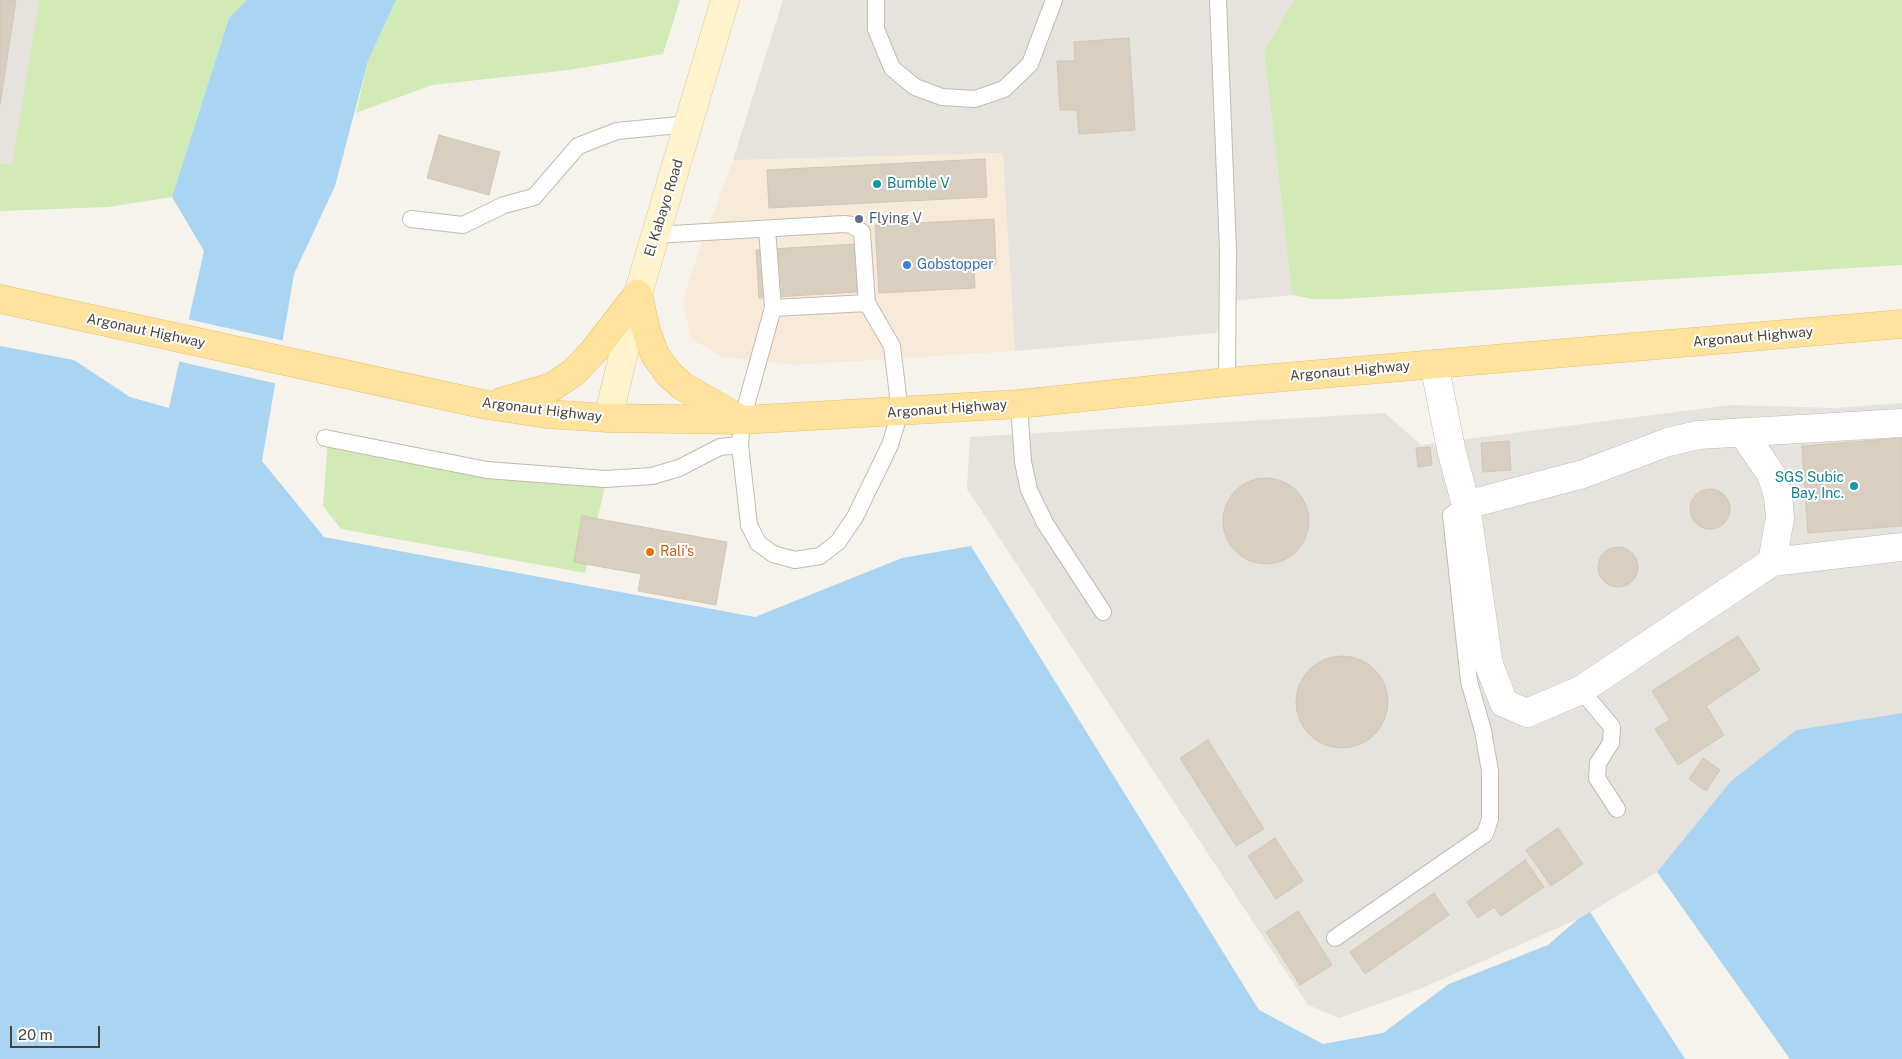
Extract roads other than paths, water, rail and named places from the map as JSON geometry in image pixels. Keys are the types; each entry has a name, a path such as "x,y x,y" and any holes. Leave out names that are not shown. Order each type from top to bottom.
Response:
{"main road":[{"path":"487,405 545,390 574,372 593,352 638,294"},
{"path":"638,294 646,330 655,355 682,386 741,433"},
{"name":"Argonaut Highway","path":"0,298 173,338 292,361 487,405 547,414 608,418 741,433 900,412 1019,404 1227,382 1902,324"}],"street":[{"name":"El Kabayo Road","path":"608,418 638,294 725,0"},
{"path":"1434,364 1452,453 1466,505 1490,665 1504,703 1527,713 1581,690 1772,562 1902,547"},
{"path":"1466,505 1583,474 1668,442 1698,434 1902,423"},
{"path":"1743,433 1772,474 1778,495 1780,518 1772,562"}],"lane":[{"path":"876,0 876,29 892,68 915,87 942,97 975,99 1004,89 1030,64 1054,0"},
{"path":"1218,0 1228,250 1227,382"},
{"path":"411,219 463,225 504,205 534,197 578,146 617,131 689,124"},
{"path":"656,236 844,224 858,228 864,239 867,303 892,346 900,412 890,445 855,517 838,542 820,556 795,560 773,554 758,543 749,525 741,433 772,308 766,229"},
{"path":"772,308 867,303"},
{"path":"1019,404 1023,462 1029,490 1045,523 1103,612"},
{"path":"325,438 487,470 605,479 652,476 679,468 741,433"},
{"path":"1335,938 1485,834 1490,819 1490,771 1483,731 1469,681 1451,515 1466,505"},
{"path":"1581,690 1612,726 1611,743 1598,763 1598,778 1617,809"}],"water":[{"path":"247,0 396,0 368,61 335,186 294,274 262,461 324,537 755,617 902,558 971,546 1259,1010 1323,1044 1383,1033 1449,984 1548,945 1578,919 1657,872 1731,781 1796,730 1902,713 1902,1059 0,1059 0,346 74,360 130,397 169,408 204,251 172,197 229,18"}],"place":[{"name":"Bumble V","path":"877,184"},
{"name":"Flying V","path":"859,219"},
{"name":"Gobstopper","path":"907,265"},
{"name":"SGS Subic Bay, Inc.","path":"1854,486"},
{"name":"Rali's","path":"650,552"}]}
